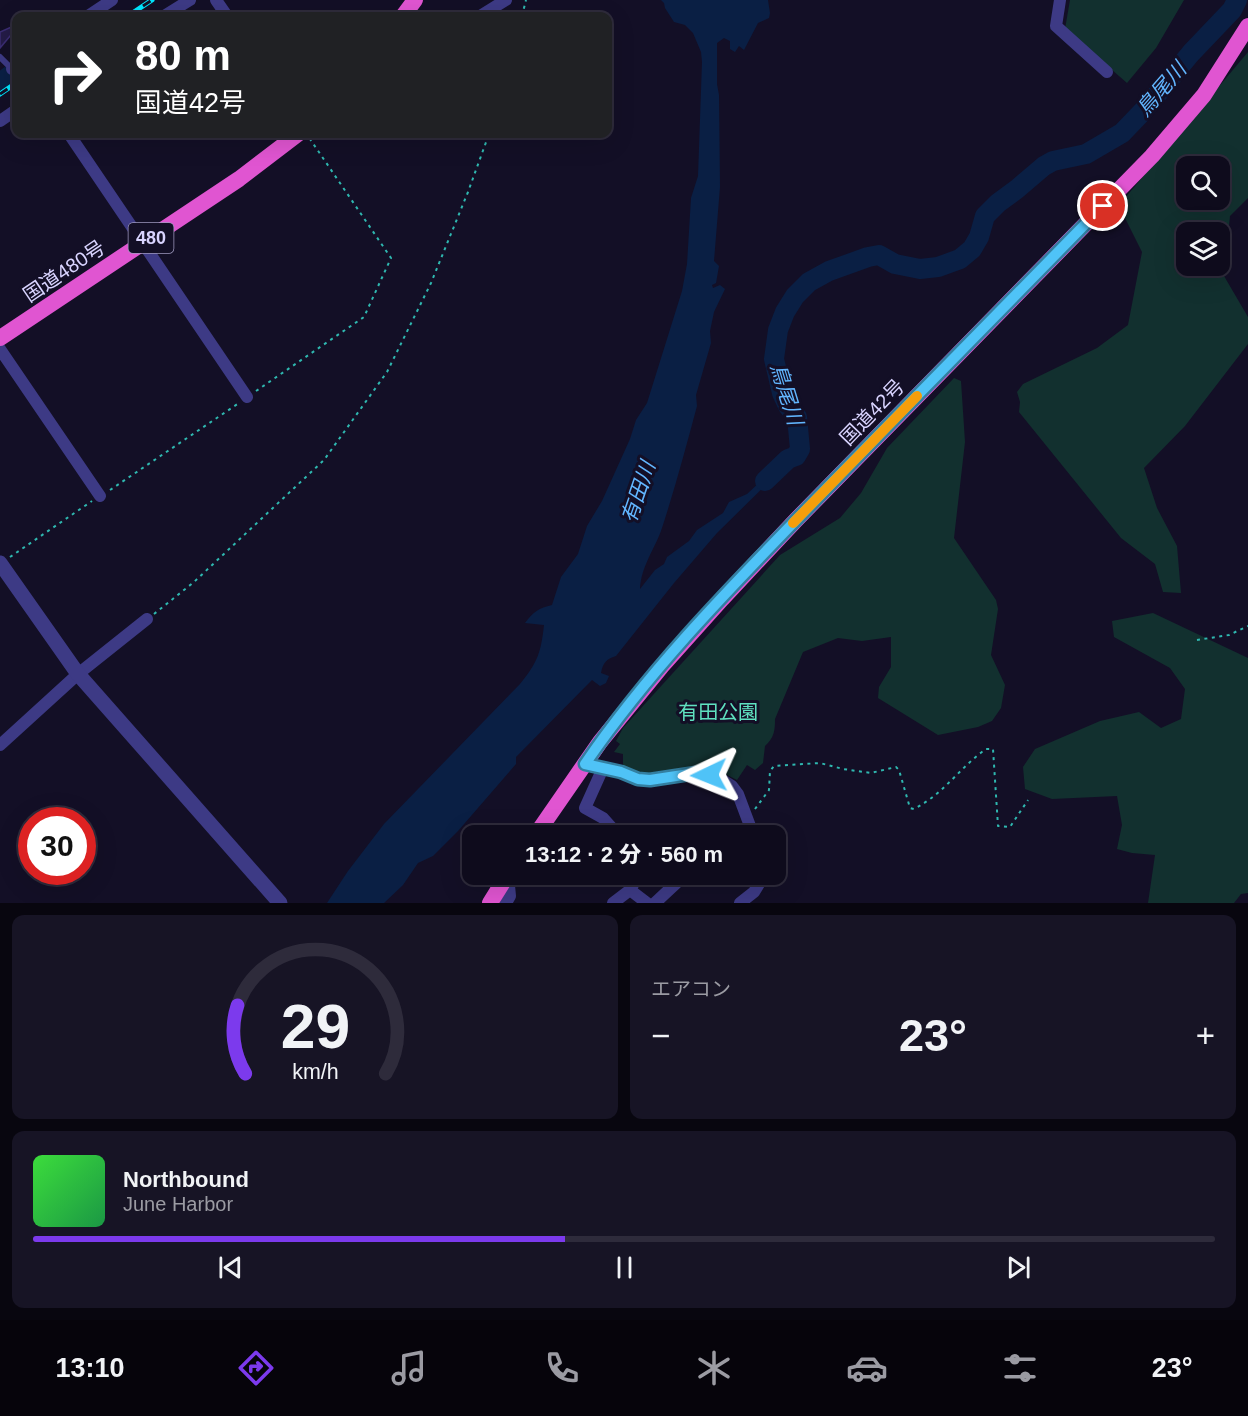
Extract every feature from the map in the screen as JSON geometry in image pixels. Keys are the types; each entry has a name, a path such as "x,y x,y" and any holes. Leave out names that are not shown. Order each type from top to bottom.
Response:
{"highway":[{"name":"国道42号","path":"543,825 600,742 729,591 1173,133 1204,95 1248,26"},
{"name":"国道480号","path":"0,338 239,179 293,138"},
{"path":"490,903 502,885"}],"street":[{"path":"94,12 112,0"},
{"path":"170,12 190,0"},
{"path":"486,12 506,0"},
{"path":"1060,0 1056,26 1107,72"},
{"path":"72,138 247,397"},
{"path":"0,349 100,496"},
{"path":"0,563 89,688 280,903"},
{"path":"0,745 78,674 147,619"},
{"path":"585,764 621,772 638,779 650,780 696,773 709,775 732,786 738,794 749,825"},
{"path":"603,768 585,808 603,818 610,825"},
{"path":"506,903 510,896 509,885"},
{"path":"613,903 630,890 633,885"},
{"path":"655,903 674,885"},
{"path":"740,903 754,892 758,885"},
{"path":"630,890 647,903"}],"path":[{"path":"147,619 194,582 324,460 387,372 431,282 488,138"},
{"path":"1197,640 1229,635 1248,626"},
{"path":"747,819 769,790 770,771 774,766 820,763 871,773 896,767 899,770 910,808 914,809 943,791 974,758 986,749 993,749 998,826 1010,827 1028,800"}],"green space":[{"path":"1070,0 1184,0 1156,48 1127,83 1065,29"},
{"path":"1248,52 1248,198 1230,216 1229,222 1176,222 1176,276 1224,276 1248,317 1248,344 1185,426 1144,468 1157,508 1177,546 1181,593 1163,592 1155,564 1121,538 1019,412 1020,402 1017,392 1023,384 1097,348 1128,325 1142,252 1123,214 1125,198"},
{"name":"有田公園","path":"954,378 961,381 965,442 954,538 996,600 998,609 991,655 1005,685 1001,708 992,721 978,727 938,735 878,698 879,687 891,667 891,637 862,641 838,638 803,652 775,719 773,734 765,746 763,763 755,770 747,765 737,780 717,770 704,768 685,768 643,776 623,769 623,754 614,752 620,744 616,741 623,728 780,555 840,518 861,493 887,448"},
{"path":"1153,613 1248,658 1248,893 1241,894 1234,903 1148,903 1155,855 1117,849 1122,825 1117,796 1052,799 1025,789 1023,767 1035,749 1100,721 1139,712 1161,728 1181,719 1185,689 1170,668 1114,637 1112,621"}],"water":[{"name":"有田川","path":"661,0 768,0 770,13 769,18 758,23 744,50 739,46 735,52 730,49 730,41 724,38 717,43 720,187 714,261 719,266 716,283 712,285 713,288 720,285 725,289 714,312 710,331 711,343 696,395 697,406 680,467 662,528 643,573 640,589 655,570 664,564 667,557 689,541 697,530 723,513 729,502 747,494 761,481 768,468 785,460 782,469 717,533 616,656 606,662 601,673 609,676 606,683 600,686 592,680 516,757 516,764 458,831 433,856 418,863 403,885 384,903 327,903 384,824 520,684 535,663 542,643 544,625 525,623 537,611 552,605 561,577 578,554 587,526 602,501 630,439 636,420 647,403 682,291 687,264 691,198 698,176 701,52 693,33 685,25 674,22"}],"building":[{"path":"12,27 12,34 0,48 0,32"}],"waterway":[{"name":"鳥尾川","path":"765,481 788,459 796,456 800,449 797,417 788,406 782,393 774,359 778,330 795,296 809,282 829,271 868,257 879,255 895,264 920,269 938,267 960,259 972,249 979,237 985,216 1044,166 1053,161 1086,154 1122,133 1191,53 1232,10 1237,0"},
{"path":"0,83 12,74"}],"railway":[{"path":"134,12 152,0"},
{"path":"0,94 12,86"}],"slow traffic":[{"path":"793,523 917,396"}],"route":[{"path":"709,775 696,773 650,780 638,779 621,772 585,764 600,742 663,666 722,599 796,520 1103,206"}]}
